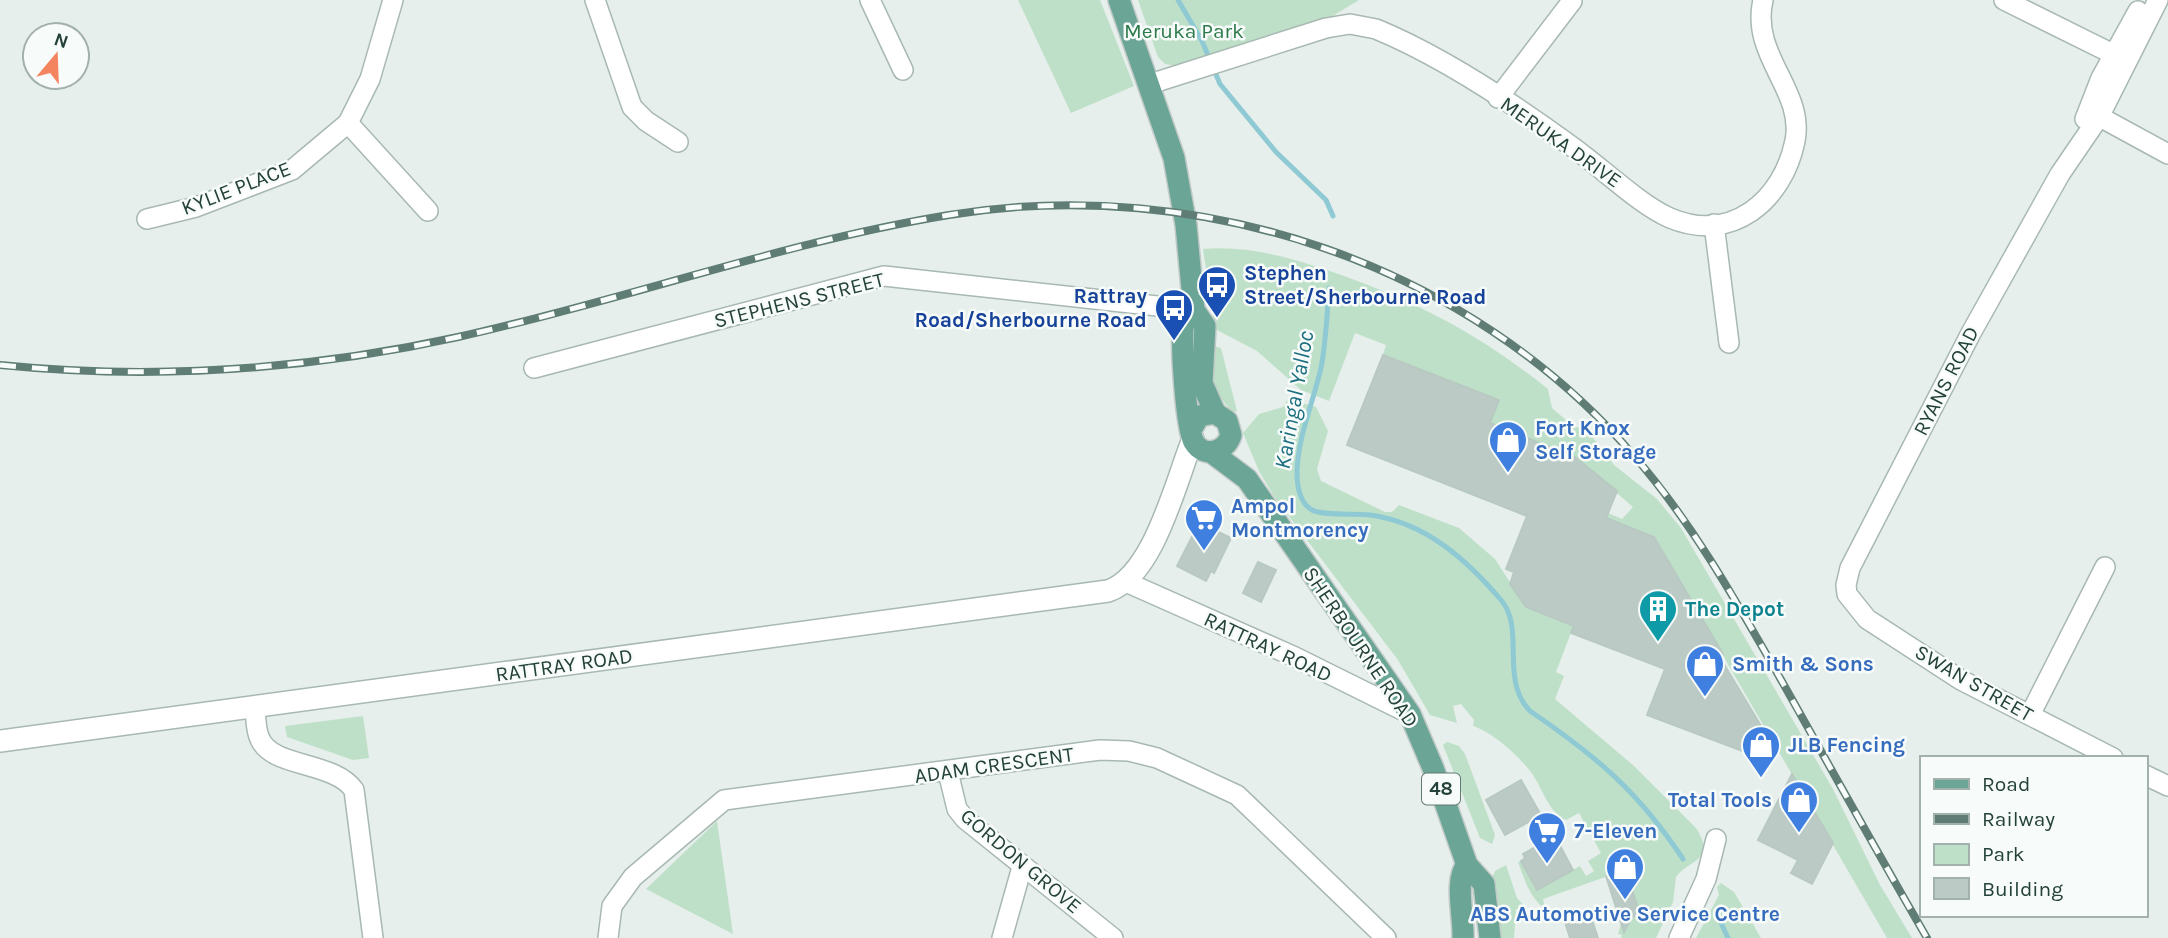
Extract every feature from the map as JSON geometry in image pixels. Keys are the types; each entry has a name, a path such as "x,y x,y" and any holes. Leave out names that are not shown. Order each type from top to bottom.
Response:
{"main road":[{"name":"48","path":"1119,0 1178,174 1194,310 1205,326 1202,383 1215,412 1227,421 1231,435"},
{"name":"48","path":"1194,310 1188,316 1183,334 1185,384 1200,443"},
{"path":"1215,412 1199,416 1200,443 1224,447 1231,435"},
{"name":"SHERBOURNE ROAD","path":"1231,435 1247,479 1410,714 1433,768 1467,865 1484,884 1490,938"},
{"name":"SHERBOURNE ROAD","path":"1200,443 1247,479"},
{"name":"SHERBOURNE ROAD","path":"1463,938 1464,912 1460,880 1467,865"}],"street":[{"name":"KYLIE PLACE","path":"147,219 196,206 292,170 348,123 370,79 393,0"},
{"path":"595,0 632,107 646,121 678,142"},
{"path":"870,0 903,70"},
{"name":"MERUKA DRIVE","path":"1150,85 1326,28 1363,26 1398,39 1498,98 1568,143 1670,218 1697,224 1714,224 1739,218 1775,191 1783,180 1795,141 1797,127 1793,108 1763,40 1763,0"},
{"path":"2004,0 2120,57"},
{"name":"RYANS ROAD","path":"1847,594 1846,580 1853,562 1971,333 2094,114 2144,0"},
{"name":"RYANS ROAD","path":"2120,57 2158,0"},
{"path":"1498,98 1572,1"},
{"path":"2094,114 2168,154"},
{"path":"348,123 428,211"},
{"path":"1714,224 1729,343"},
{"name":"STEPHENS STREET","path":"534,368 884,276 1176,311 1194,310"},
{"path":"1126,582 1143,559 1176,492 1187,480 1200,443"},
{"path":"2030,715 2105,567"},
{"name":"RATTRAY ROAD","path":"0,741 1091,595 1114,589 1126,582 1286,652 1410,714"},
{"name":"SWAN STREET","path":"1847,594 1867,619 1961,680 2108,756"},
{"path":"255,706 257,730 264,746 280,755 343,777 354,790 373,938"},
{"name":"ADAM CRESCENT","path":"608,938 612,906 633,877 724,800 1100,750 1129,751 1157,758 1247,803 1386,938"},
{"name":"GORDON GROVE","path":"948,772 957,809 1022,867 1113,938"},
{"path":"2147,776 2168,786"},
{"path":"1679,938 1706,879 1716,839"},
{"path":"1002,938 1022,867"}],"green space":[{"path":"1018,0 1100,0 1134,86 1071,113"},
{"name":"Meruka Park","path":"1138,0 1359,0 1326,20 1176,66 1165,64 1158,57"},
{"path":"1203,249 1239,249 1275,255 1310,264 1400,298 1500,353 1548,389 1552,408 1573,426 1587,430 1614,465 1657,499 1681,528 1833,789 1880,885 1912,938 1887,938 1654,537 1613,522 1556,672 1564,676 1555,699 1634,766 1696,828 1704,847 1699,858 1676,877 1673,902 1656,938 1621,938 1622,935 1618,934 1621,924 1629,921 1625,870 1543,899 1545,909 1528,888 1518,862 1521,861 1538,889 1580,866 1586,876 1594,871 1588,861 1601,853 1579,813 1566,820 1559,816 1525,765 1496,739 1473,726 1474,720 1461,704 1453,706 1457,723 1430,715 1398,660 1275,498 1259,471 1243,433 1259,414 1283,407 1288,399 1316,407 1328,431 1317,469 1321,481 1385,512 1392,512 1399,505 1459,528 1495,559 1526,607 1566,623 1608,513 1622,519 1633,507 1575,457 1490,423 1498,400 1383,355 1386,345 1355,333 1329,401 1301,390 1257,351 1215,329"},
{"path":"1214,346 1221,348 1237,411 1233,412 1216,389 1213,375"},
{"path":"363,716 369,758 353,760 287,737 285,726"},
{"path":"1447,742 1459,746 1465,754 1495,835 1492,844 1480,838 1443,745"},
{"path":"717,821 733,934 646,889"},
{"path":"1506,865 1517,898 1527,909 1516,909 1514,938 1500,938 1492,878 1495,871"},
{"path":"1721,883 1734,892 1761,938 1696,938 1719,895 1717,887"}],"building":[{"path":"1383,355 1499,400 1490,423 1575,457 1617,491 1606,518 1654,537 1723,654 1719,656 1767,736 1753,755 1647,715 1665,669 1571,633 1574,626 1526,607 1510,584 1514,572 1506,569 1527,516 1347,445"},
{"name":"Ampol Montmorency","path":"1199,523 1231,538 1214,573 1211,571 1206,581 1177,566"},
{"path":"1258,562 1276,570 1261,602 1243,593"},
{"path":"1792,774 1833,843 1812,884 1791,873 1798,860 1758,840"},
{"path":"1521,780 1541,815 1505,835 1486,800"},
{"name":"7-Eleven","path":"1550,839 1552,843 1557,840 1573,870 1537,890 1521,861 1525,858 1523,854"},
{"name":"ABS Automotive Service Centre","path":"1625,869 1640,914 1632,917 1624,932 1606,876"},
{"path":"1590,914 1598,938 1570,938 1565,922"}],"waterway":[{"name":"Karingal Yalloc","path":"1178,0 1202,41 1220,84 1276,152 1326,200 1333,216"},
{"name":"Karingal Yalloc","path":"1329,288 1321,368 1298,459 1298,483 1305,503 1317,512 1370,515 1409,526 1443,545 1474,571 1501,600 1508,612 1512,625 1516,684 1530,711 1614,776 1649,814 1683,859"},
{"name":"Karingal Yalloc","path":"1716,912 1728,938"}],"railway":[{"path":"0,365 115,372 173,371 230,369 345,357 519,323 825,240 949,215 1043,206 1138,208 1232,222 1324,248 1411,284 1493,332 1568,389 1635,457 1676,509 1730,592 1927,938"}],"place":[{"name":"Stephen Street/Sherbourne Road","path":"1217,319"},
{"name":"Rattray Road/Sherbourne Road","path":"1174,342"},
{"name":"Fort Knox Self Storage","path":"1508,474"},
{"name":"Ampol Montmorency","path":"1204,552"},
{"name":"The Depot","path":"1658,643"},
{"name":"Smith & Sons","path":"1705,698"},
{"name":"JLB Fencing","path":"1761,779"},
{"name":"Total Tools","path":"1799,834"},
{"name":"7-Eleven","path":"1547,865"},
{"name":"ABS Automotive Service Centre","path":"1625,901"}]}
